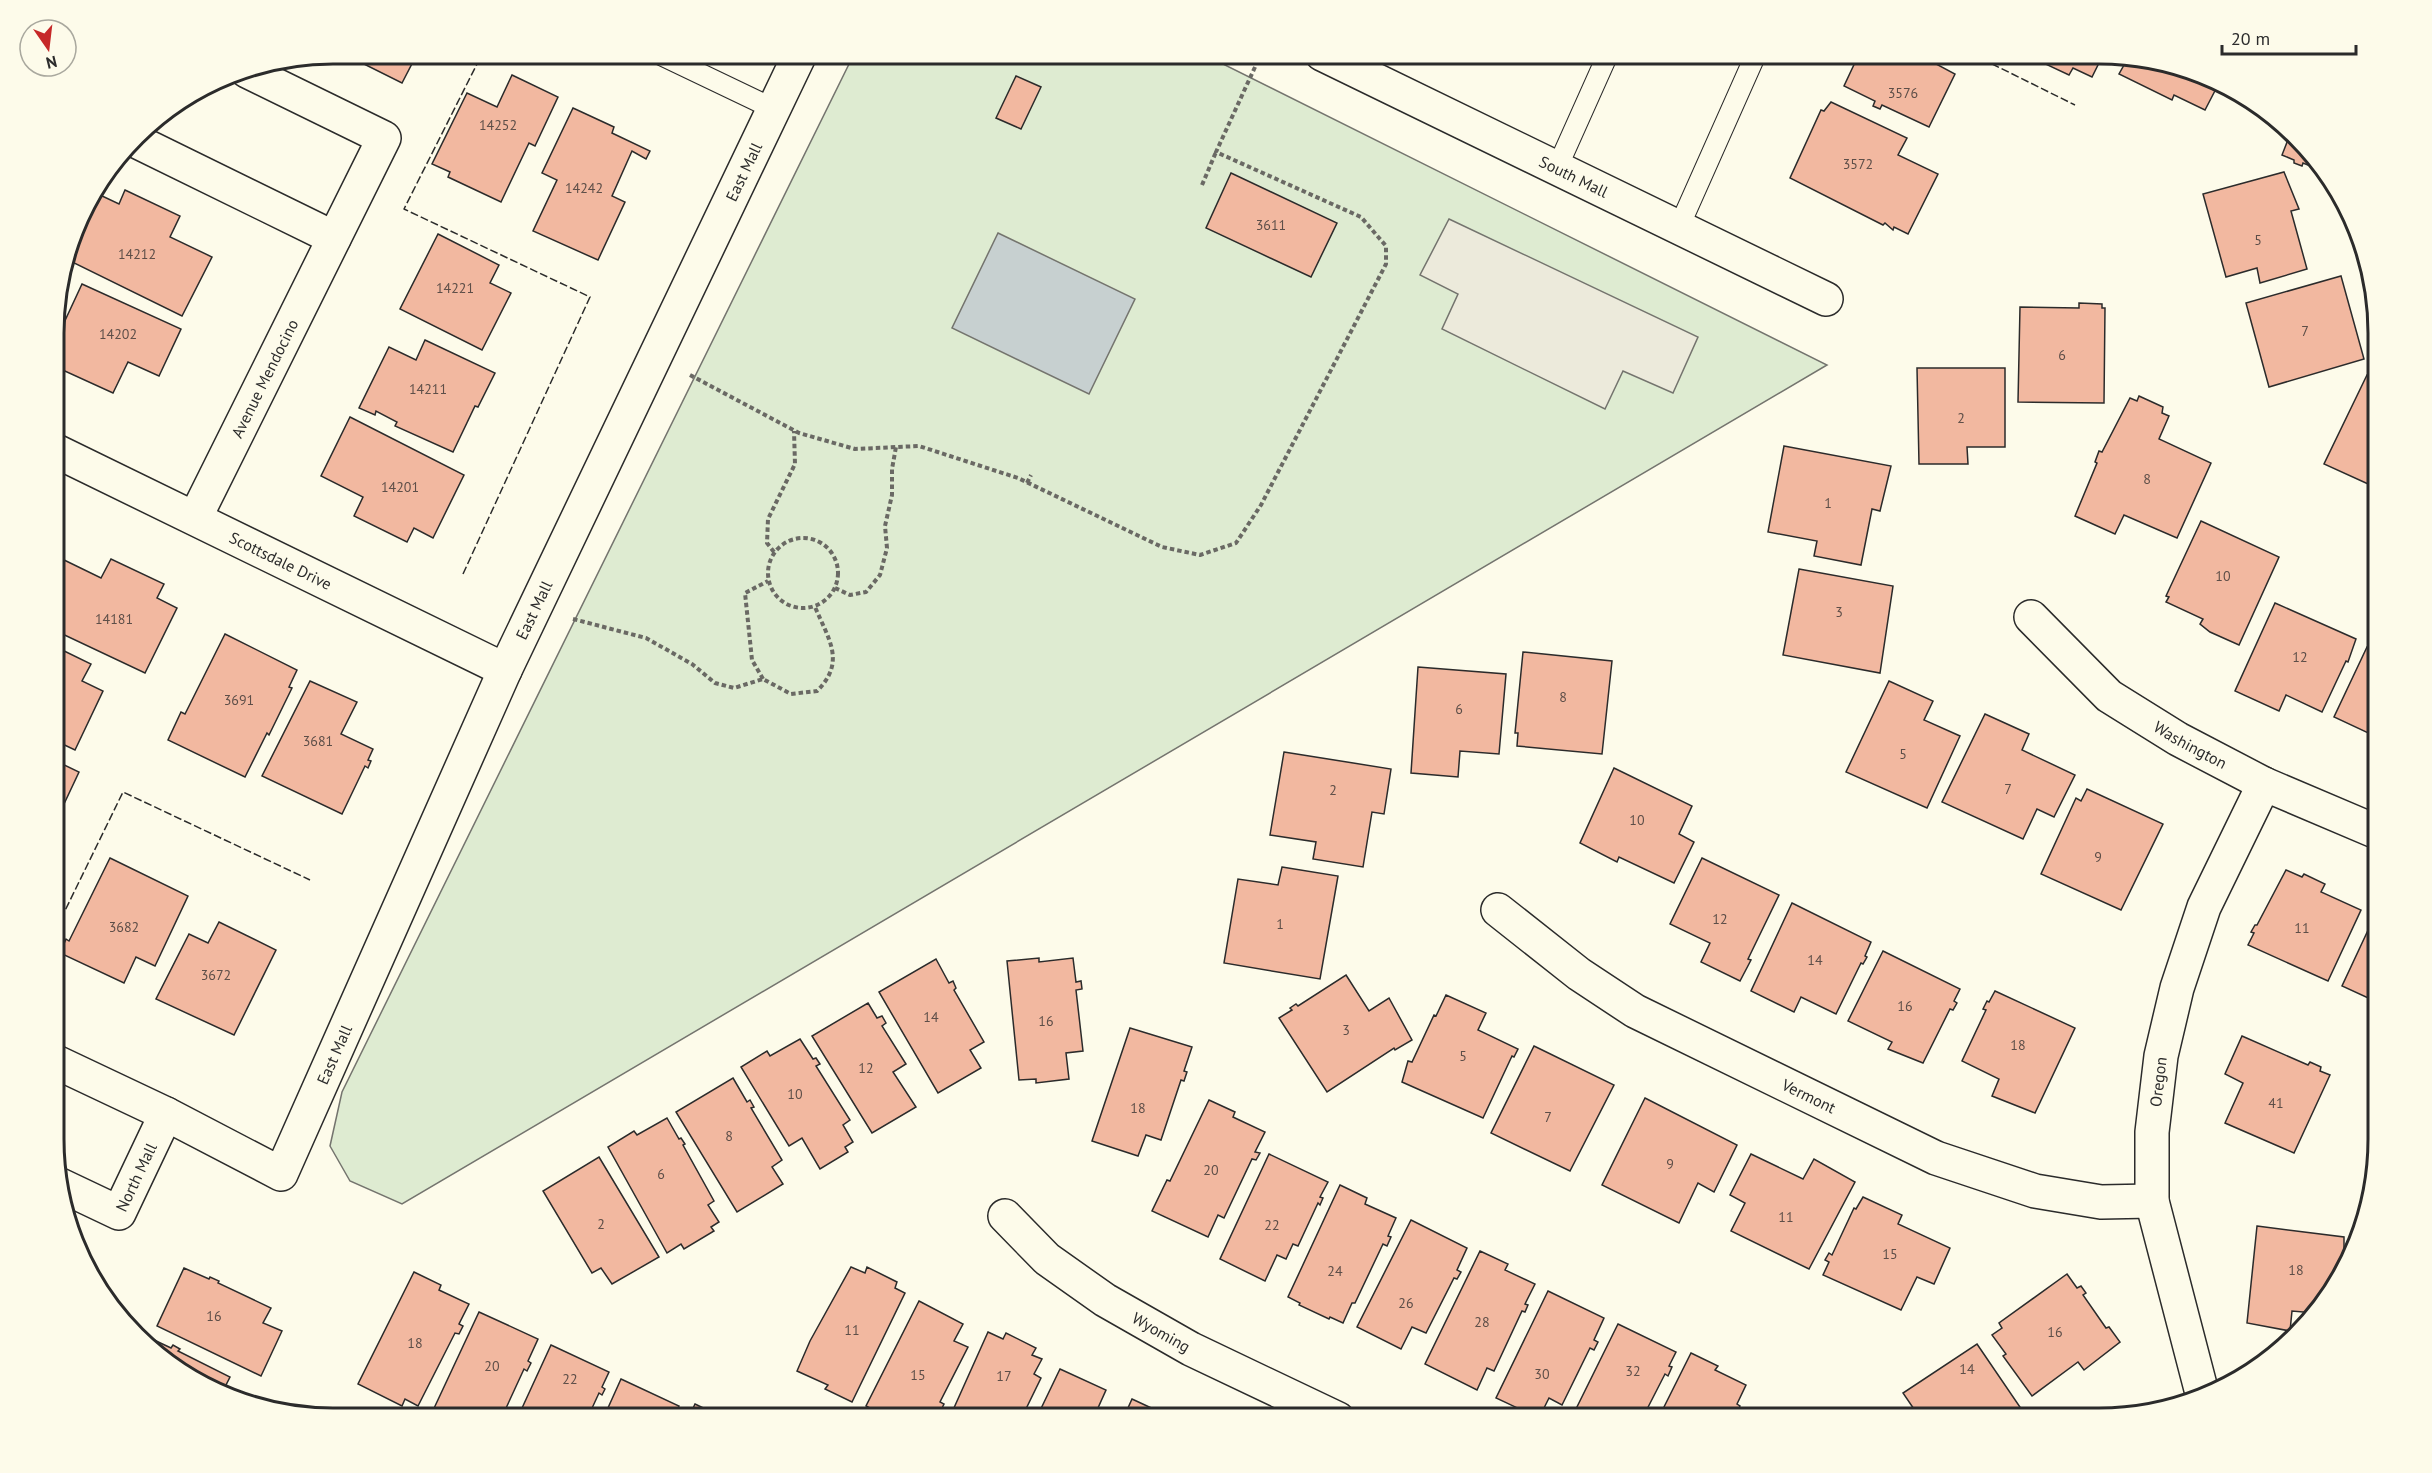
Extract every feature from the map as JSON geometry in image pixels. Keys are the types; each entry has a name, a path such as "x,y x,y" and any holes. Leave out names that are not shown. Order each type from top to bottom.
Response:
{"street":[{"name":"East Mall","path":"166,1114 281,1174 505,670 795,64"},
{"name":"South Mall","path":"1343,64 1826,299"},
{"name":"Avenue Mendocino","path":"195,518 384,138 257,76"},
{"path":"142,144 334,238"},
{"name":"Scottsdale Drive","path":"64,455 505,670"},
{"name":"Washington","path":"2031,617 2109,696 2178,739 2264,784 2368,828"},
{"name":"Oregon","path":"2201,1388 2152,1201 2152,1131 2161,1056 2177,988 2204,907 2264,784"},
{"name":"Vermont","path":"1498,910 1579,974 1635,1011 1936,1158 2035,1191 2101,1202 2152,1201"},
{"path":"64,1066 166,1114"},
{"name":"North Mall","path":"70,1190 119,1213 166,1114"},
{"name":"Wyoming","path":"1005,1216 1047,1259 1105,1300 1191,1349 1315,1408"}],"lane":[{"path":"680,64 774,109"},
{"path":"1557,168 1604,64"},
{"path":"1678,227 1751,64"}],"path":[{"path":"1202,185 1256,64"},
{"path":"655,357 794,430 855,449 919,446 1027,483 1162,546 1200,555 1236,543 1261,505 1386,264 1386,246 1361,217 1216,152"},
{"path":"774,552 766,543 768,519 795,464 794,430"},
{"path":"835,588 850,595 866,592 880,575 887,548 885,526 892,495 892,469 896,447"},
{"path":"1027,483 1031,475"},
{"path":"801,537 822,542 837,560 838,578 831,597 815,607 793,608 777,600 768,581 768,566 774,552 784,542 801,537"},
{"path":"768,581 745,593 752,660 763,679 791,694 817,692 830,678 835,654 815,607"},
{"path":"535,607 585,623 646,638 692,664 715,683 734,688 763,679"}],"green space":[{"path":"849,64 1223,64 1827,365 402,1204 350,1181 330,1146 342,1092"}],"shaded area":[{"path":"1449,219 1698,337 1673,393 1623,371 1605,409 1442,329 1458,294 1420,275"},
{"path":"998,233 1135,299 1089,394 952,328"}],"building":[{"path":"364,64 412,64 402,83"},
{"path":"1854,64 1936,64 1955,74 1929,127 1882,105 1880,109 1873,106 1875,101 1844,86"},
{"path":"2045,64 2098,64 2092,77 2073,68 2069,75"},
{"path":"2124,66 2134,67 2168,74 2215,91 2205,110 2174,95 2172,100 2119,74"},
{"path":"512,75 558,97 535,146 529,143 501,202 448,177 450,172 432,164 467,93 497,107"},
{"path":"1016,76 1041,87 1021,129 996,118"},
{"path":"1831,102 1907,138 1898,155 1938,174 1908,234 1894,227 1893,230 1885,223 1883,225 1790,178 1821,110 1824,111"},
{"path":"573,108 614,127 612,133 650,151 646,159 632,151 612,196 625,202 598,260 533,231 557,180 542,173"},
{"path":"2287,141 2308,165 2303,163 2302,166 2294,163 2294,160 2282,155"},
{"path":"2284,172 2299,209 2291,211 2307,269 2260,283 2257,268 2226,277 2203,194"},
{"path":"1231,173 1337,223 1311,277 1206,228"},
{"path":"125,190 180,216 170,237 212,257 182,316 74,263 85,230 103,196 119,204"},
{"path":"438,234 499,265 490,283 511,293 482,350 400,309"},
{"path":"2341,276 2364,359 2269,387 2246,303"},
{"path":"82,284 181,329 159,376 128,362 113,393 64,371 65,321"},
{"path":"2079,303 2102,304 2102,308 2105,308 2104,403 2018,402 2020,307 2079,308"},
{"path":"425,340 495,373 478,407 475,406 453,452 395,426 397,422 376,411 375,415 359,408 389,347 416,360"},
{"path":"1917,368 2005,368 2005,447 1967,447 1968,464 1919,464"},
{"path":"2367,375 2368,484 2324,464"},
{"path":"2139,396 2163,407 2162,413 2169,416 2159,439 2211,463 2177,538 2124,515 2115,534 2075,516 2097,463 2095,462 2099,451 2102,452 2130,398 2137,401"},
{"path":"350,417 464,475 433,538 414,528 407,542 354,516 363,497 321,476"},
{"path":"1784,446 1891,466 1880,511 1872,509 1861,565 1814,556 1817,541 1768,532"},
{"path":"2201,521 2279,557 2239,645 2210,632 2200,624 2203,619 2166,602 2169,597 2166,596"},
{"path":"111,559 164,584 157,598 177,608 145,673 64,635 64,560 101,578"},
{"path":"1799,569 1893,586 1880,673 1783,655"},
{"path":"2275,603 2356,639 2348,662 2346,661 2322,712 2286,695 2279,711 2235,691"},
{"path":"225,634 297,670 289,687 292,688 245,777 168,740 181,712 185,714"},
{"path":"2367,647 2368,733 2334,717"},
{"path":"64,651 91,664 82,681 103,691 75,750 64,745"},
{"path":"1523,652 1612,661 1602,754 1517,746 1518,733 1515,733"},
{"path":"1418,667 1506,674 1499,754 1460,751 1458,777 1411,773"},
{"path":"310,681 357,702 341,734 373,749 368,760 371,761 368,768 365,766 342,814 262,776"},
{"path":"1889,681 1933,701 1924,720 1960,736 1927,808 1846,772"},
{"path":"1985,714 2029,734 2022,750 2075,775 2054,817 2037,809 2023,839 1942,802"},
{"path":"1284,752 1391,769 1384,814 1372,812 1363,867 1313,859 1316,842 1270,835"},
{"path":"64,765 79,772 64,804"},
{"path":"1614,768 1692,806 1679,834 1694,842 1674,883 1619,857 1617,862 1580,843"},
{"path":"2087,789 2163,824 2121,910 2041,874 2076,798 2081,801"},
{"path":"110,858 188,896 155,966 136,957 124,983 64,955 64,944 66,939 69,941"},
{"path":"1702,858 1779,895 1748,959 1751,960 1740,981 1701,962 1710,943 1670,924"},
{"path":"1282,867 1338,876 1320,979 1224,963 1238,879 1278,885"},
{"path":"2286,870 2302,877 2304,874 2325,884 2321,892 2361,910 2328,981 2248,945 2254,933 2251,932"},
{"path":"1792,903 1871,942 1865,956 1867,957 1863,964 1861,963 1836,1014 1801,997 1794,1012 1751,991"},
{"path":"219,922 276,950 234,1035 156,999 189,934 208,943"},
{"path":"2368,930 2368,998 2342,986"},
{"path":"1883,951 1960,989 1954,1001 1957,1003 1953,1010 1950,1009 1923,1063 1888,1049 1892,1042 1848,1021"},
{"path":"1039,958 1039,962 1073,958 1076,982 1081,981 1082,989 1076,990 1083,1051 1066,1053 1069,1079 1036,1083 1036,1079 1019,1080 1007,961"},
{"path":"936,959 949,983 953,981 956,988 954,990 984,1042 970,1050 981,1068 938,1093 879,992"},
{"path":"1346,975 1369,1011 1389,998 1412,1040 1395,1050 1394,1048 1327,1092 1279,1018 1292,1010 1290,1008 1296,1004 1298,1006"},
{"path":"1995,991 2075,1028 2035,1113 1992,1096 1999,1079 1962,1061 1986,1010 1983,1009"},
{"path":"1446,995 1486,1013 1478,1030 1518,1049 1514,1057 1512,1056 1483,1118 1402,1082 1408,1061 1412,1062"},
{"path":"868,1003 877,1018 882,1016 886,1023 882,1026 906,1064 893,1072 916,1107 872,1133 812,1036"},
{"path":"1130,1028 1192,1047 1184,1071 1187,1072 1184,1081 1181,1080 1161,1140 1146,1135 1138,1156 1092,1141"},
{"path":"2242,1036 2308,1065 2310,1062 2321,1067 2320,1071 2330,1075 2294,1153 2225,1123 2243,1083 2225,1074"},
{"path":"800,1039 813,1059 816,1058 820,1064 816,1066 850,1120 843,1125 853,1142 845,1147 848,1152 820,1169 802,1138 789,1146 741,1067 767,1051 770,1056"},
{"path":"1534,1046 1614,1085 1570,1171 1491,1133"},
{"path":"733,1078 747,1102 750,1100 754,1107 751,1108 782,1160 772,1167 783,1184 737,1212 676,1112"},
{"path":"1645,1098 1737,1145 1714,1192 1698,1183 1679,1223 1602,1185"},
{"path":"1209,1100 1235,1112 1233,1117 1265,1132 1255,1152 1260,1153 1256,1160 1252,1159 1224,1218 1218,1215 1208,1237 1152,1211 1167,1180 1170,1181"},
{"path":"667,1118 679,1139 681,1138 685,1144 683,1145 714,1201 708,1205 719,1222 711,1227 714,1231 684,1249 681,1244 667,1253 608,1147 634,1131 637,1135"},
{"path":"1269,1154 1328,1182 1320,1197 1323,1198 1320,1205 1318,1203 1298,1246 1293,1244 1286,1259 1277,1255 1265,1281 1220,1259"},
{"path":"1751,1154 1803,1179 1814,1159 1855,1182 1809,1269 1731,1231 1745,1203 1730,1195"},
{"path":"599,1157 659,1257 612,1284 601,1268 592,1273 543,1191"},
{"path":"1340,1185 1367,1198 1365,1204 1396,1218 1388,1236 1391,1237 1387,1246 1383,1244 1343,1323 1299,1305 1300,1303 1288,1297"},
{"path":"1863,1197 1902,1215 1898,1224 1950,1248 1934,1284 1917,1277 1901,1310 1823,1275 1829,1262 1825,1260 1829,1253 1832,1255 1854,1208 1856,1209"},
{"path":"1411,1220 1467,1248 1457,1270 1461,1272 1457,1279 1454,1278 1426,1333 1412,1327 1401,1349 1357,1327"},
{"path":"2257,1226 2344,1237 2344,1250 2340,1259 2305,1312 2292,1311 2288,1331 2247,1323"},
{"path":"1480,1251 1508,1264 1505,1270 1535,1284 1525,1304 1528,1305 1525,1312 1522,1311 1494,1371 1487,1368 1477,1390 1425,1364"},
{"path":"851,1267 865,1273 867,1267 897,1282 895,1288 905,1293 852,1402 825,1389 828,1385 797,1371 810,1341"},
{"path":"184,1268 219,1281 218,1283 271,1308 263,1323 282,1331 261,1376 157,1326"},
{"path":"414,1272 441,1285 439,1290 469,1304 459,1324 463,1326 459,1334 455,1333 418,1406 405,1399 402,1406 358,1384"},
{"path":"2067,1274 2077,1288 2081,1286 2086,1293 2083,1295 2106,1328 2109,1327 2120,1342 2084,1370 2078,1362 2032,1396 2003,1356 2006,1354 1992,1335 2002,1328 1999,1323"},
{"path":"1548,1291 1604,1318 1594,1340 1598,1342 1594,1350 1590,1348 1562,1405 1549,1398 1544,1408 1518,1408 1496,1398"},
{"path":"919,1301 963,1324 954,1341 968,1347 940,1402 944,1404 942,1408 870,1408 866,1406"},
{"path":"479,1312 538,1339 528,1361 531,1363 527,1371 524,1369 506,1408 434,1408"},
{"path":"1618,1324 1676,1352 1669,1366 1672,1367 1668,1376 1665,1374 1648,1408 1576,1408"},
{"path":"988,1332 1003,1339 1006,1333 1036,1348 1032,1355 1042,1359 1034,1374 1041,1378 1026,1408 954,1408"},
{"path":"154,1340 171,1348 173,1345 180,1349 178,1351 230,1377 225,1386 184,1363"},
{"path":"1977,1344 2021,1408 1913,1408 1903,1393"},
{"path":"551,1345 609,1372 602,1387 605,1389 602,1395 599,1393 592,1408 522,1408"},
{"path":"1691,1353 1718,1366 1715,1370 1746,1385 1737,1404 1739,1408 1664,1408"},
{"path":"1060,1369 1106,1390 1098,1408 1041,1408"},
{"path":"621,1379 679,1406 678,1408 608,1408"},
{"path":"1132,1399 1151,1408 1128,1408"}],"fence":[{"path":"463,574 590,297 404,209 477,64"},
{"path":"1992,64 2075,105"},
{"path":"64,913 123,792 310,880"}]}
